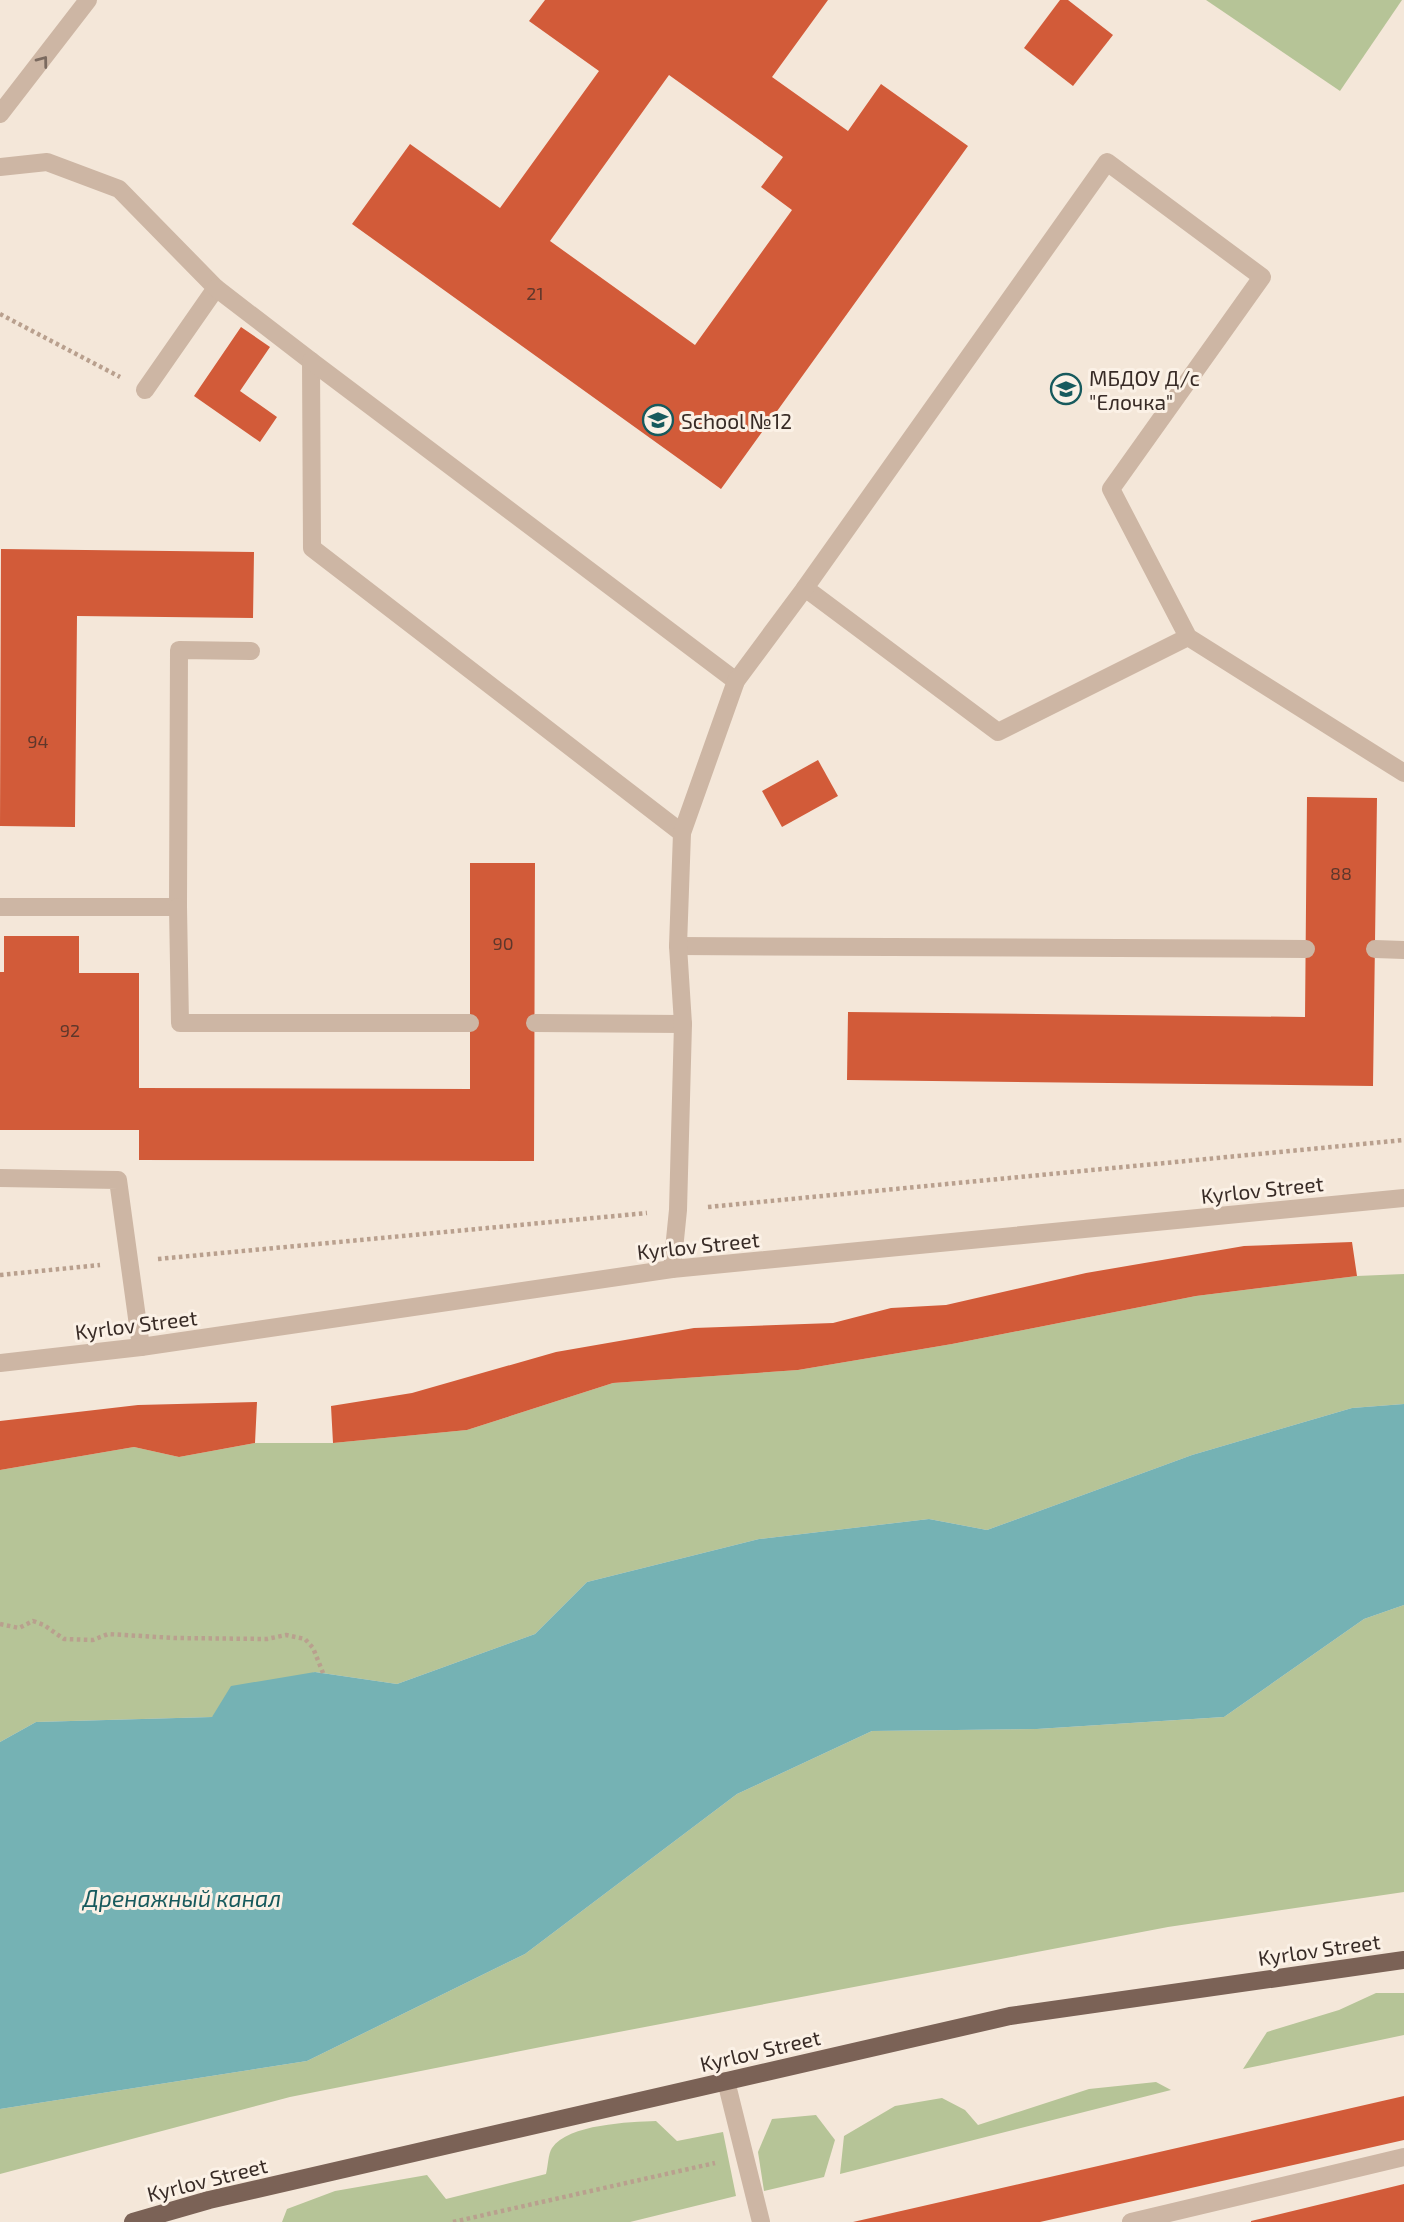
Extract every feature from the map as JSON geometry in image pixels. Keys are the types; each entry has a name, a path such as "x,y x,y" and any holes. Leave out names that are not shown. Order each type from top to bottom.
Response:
{"main road":[{"name":"Kyrlov Street","path":"134,2222 209,2200 1010,2016 1404,1960"}],"street":[{"path":"0,114 88,0"},
{"path":"0,167 47,162 119,189 216,288 736,681"},
{"path":"672,1269 678,1210 683,1024 678,946 682,833 736,681 1107,162 1262,277 1111,489 1188,637 1404,773"},
{"path":"145,390 216,288"},
{"path":"311,360 312,548 682,833"},
{"path":"805,588 998,732 1188,637"},
{"path":"251,652 179,650 180,1023 470,1023"},
{"path":"0,906 178,907"},
{"path":"678,946 1306,949"},
{"path":"1375,949 1404,950"},
{"path":"535,1023 683,1024"},
{"path":"0,1178 118,1180 141,1347"},
{"name":"Kyrlov Street","path":"0,1363 141,1347 672,1269 1404,1198"},
{"path":"726,2081 761,2222"},
{"path":"1131,2222 1404,2157"}],"path":[{"path":"0,314 145,390"},
{"path":"0,1624 19,1628 33,1621 64,1639 93,1640 108,1634 267,1639 286,1635 305,1639 313,1647 323,1673"},
{"path":"453,2222 744,2156"}],"green space":[{"path":"1206,0 1402,0 1340,91"},
{"path":"1404,1274 1404,1404 1352,1408 1192,1455 987,1530 929,1519 759,1539 587,1582 535,1634 397,1684 315,1672 212,1717 36,1722 0,1742 0,1470 134,1447 179,1457 255,1443 333,1443 467,1430 613,1383 798,1370 952,1344 1196,1296 1357,1276"},
{"path":"1404,1605 1404,1892 1168,1927 290,2097 0,2174 0,2109 307,2061 525,1954 737,1794 872,1731 1037,1729 1224,1717 1364,1619"},
{"path":"1376,1993 1404,1993 1404,2035 1243,2069 1267,2032 1339,2010"},
{"path":"1156,2082 1171,2090 840,2174 844,2136 895,2106 942,2098 965,2110 978,2125 1089,2089"},
{"path":"816,2115 835,2140 824,2177 764,2191 758,2152 772,2119"},
{"path":"656,2121 677,2141 723,2132 736,2196 630,2222 282,2222 287,2209 335,2191 427,2175 446,2199 546,2174 552,2148 571,2134 600,2126"}],"water":[{"name":"Дренажный канал","path":"1404,1404 1404,1605 1364,1619 1224,1717 1037,1729 872,1731 737,1794 525,1954 307,2061 0,2109 0,1742 36,1722 212,1717 231,1686 315,1672 397,1684 535,1634 587,1582 759,1539 929,1519 987,1530 1192,1455 1352,1408"}],"building":[{"path":"545,0 828,0 772,77 848,131 881,84 968,146 721,489 352,224 410,144 500,208 599,71 529,21","holes":["669,75 783,157 761,187 792,210 695,345 550,241"]},
{"path":"1060,0 1068,0 1113,35 1073,86 1024,48"},
{"path":"241,327 270,347 240,391 277,417 260,442 194,396"},
{"path":"1,549 254,552 253,618 77,616 75,827 0,826"},
{"path":"818,760 838,796 782,827 762,791"},
{"path":"1307,797 1377,798 1373,1086 847,1080 848,1012 1305,1017"},
{"path":"470,863 535,863 534,1161 139,1160 139,1130 0,1130 0,972 4,972 4,936 79,936 79,973 139,973 139,1088 470,1089"},
{"path":"1352,1242 1357,1276 1196,1296 952,1344 798,1370 613,1383 467,1430 333,1443 331,1406 412,1393 556,1352 694,1328 833,1323 891,1308 946,1305 1086,1273 1244,1246"},
{"path":"257,1402 255,1443 179,1457 134,1447 0,1470 0,1421 138,1405"},
{"path":"1404,2096 1404,2140 1040,2222 853,2222"},
{"path":"1404,2184 1404,2222 1251,2222 1251,2221"}],"place":[{"name":"МБДОУ Д/с \"Елочка\"","path":"1066,389"},
{"name":"School №12","path":"658,420"}]}
